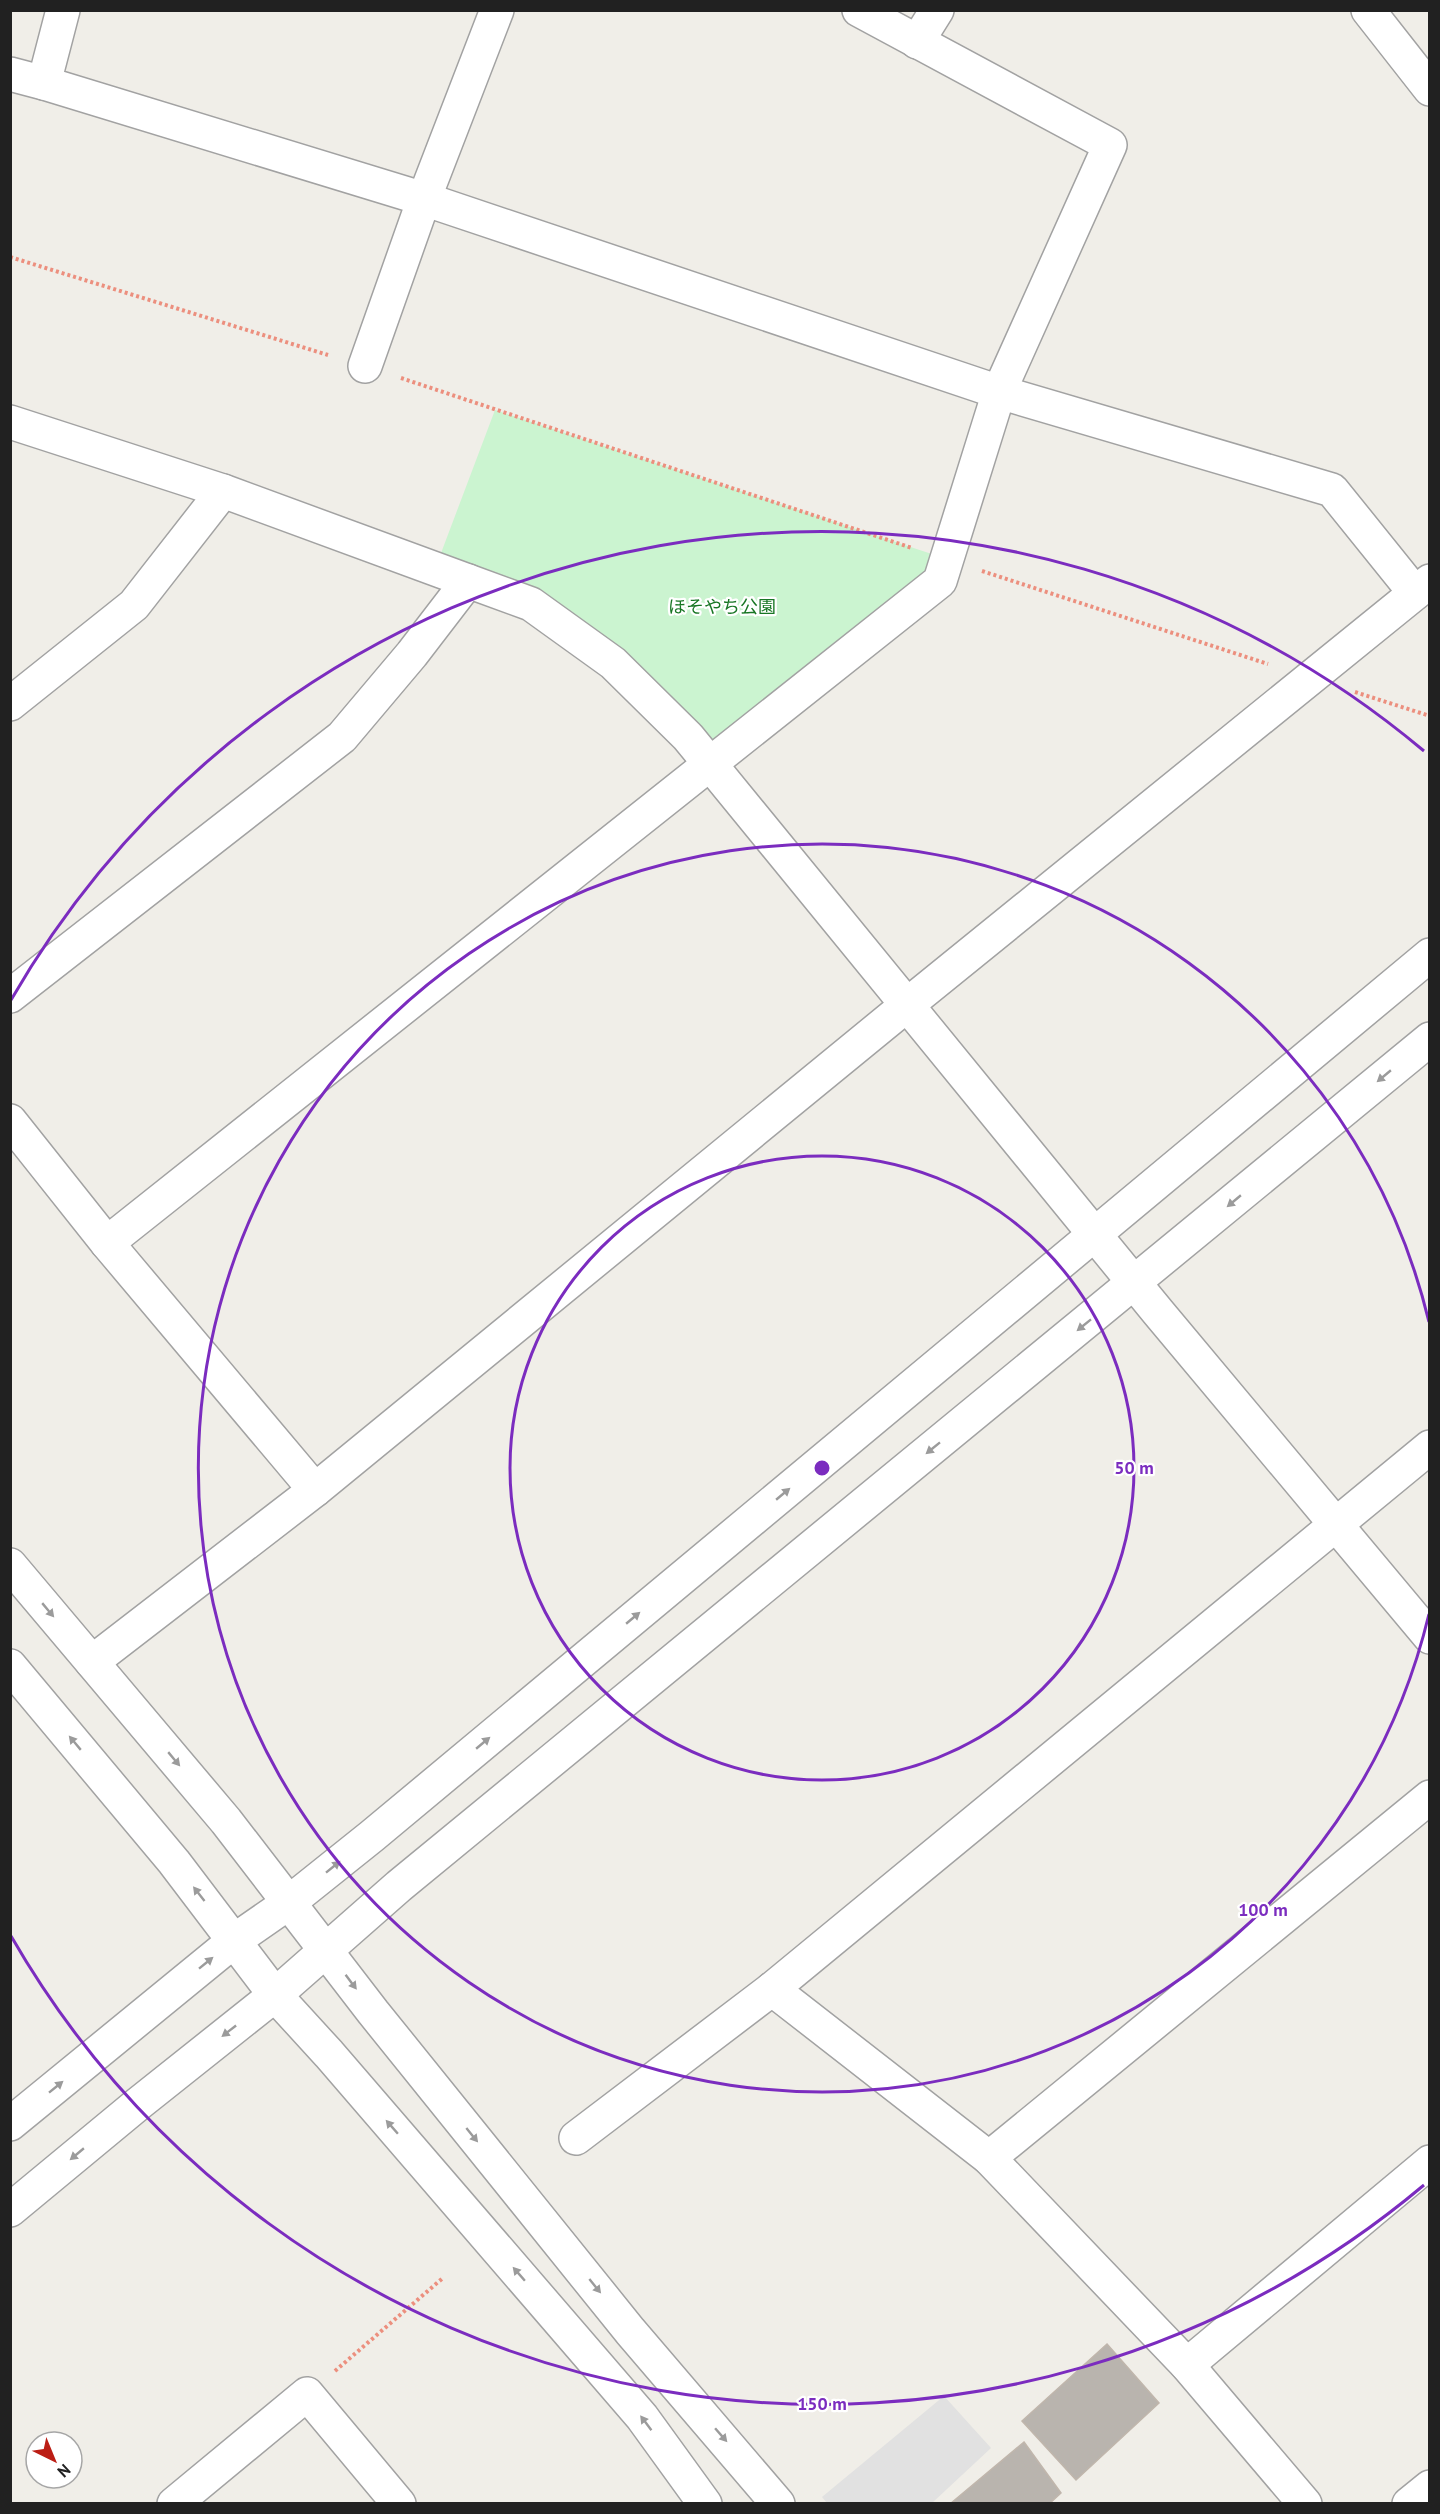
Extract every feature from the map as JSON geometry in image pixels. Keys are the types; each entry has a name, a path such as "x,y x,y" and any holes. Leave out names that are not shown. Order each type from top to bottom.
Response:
{"street":[{"path":"44,83 63,10"},
{"path":"365,366 424,199 497,10"},
{"path":"107,1243 711,765 940,580 999,392 1110,145 859,10"},
{"path":"917,42 937,10"},
{"path":"1368,10 1430,89"},
{"path":"10,74 424,199 999,392 1332,490 1422,587 315,1490 92,1662"},
{"path":"10,422 224,491 531,604 613,663 688,737 1095,1235 1430,1637"},
{"path":"10,704 134,605 224,491"},
{"path":"10,996 342,737 412,654 468,581"},
{"path":"10,2124 235,1940 287,1904 1430,955"},
{"path":"10,2210 275,1995 399,1886 1430,1039"},
{"path":"10,1121 107,1243 315,1490"},
{"path":"576,2139 771,1989 1430,1447"},
{"path":"10,1565 226,1821 287,1904 327,1950 373,2012 630,2331 778,2504"},
{"path":"16,1683 174,1862 275,1995 329,2054 642,2417 705,2504"},
{"path":"988,2158 1430,1797"},
{"path":"771,1989 988,2158 1187,2365 1305,2504"},
{"path":"1187,2365 1430,2162"},
{"path":"174,2504 307,2394 399,2504"},
{"path":"1410,2504 1430,2487"}],"path":[{"path":"10,256 365,366 1430,716"},
{"path":"307,2394 444,2277"}],"green space":[{"name":"ほそやち公園","path":"495,410 947,559 711,765 613,663 435,569"}],"shaded area":[{"path":"944,2396 991,2448 932,2503 827,2503 822,2497"}],"building":[{"path":"1107,2344 1159,2403 1076,2480 1022,2421"},
{"path":"1024,2442 1061,2493 1049,2504 950,2504"}]}
